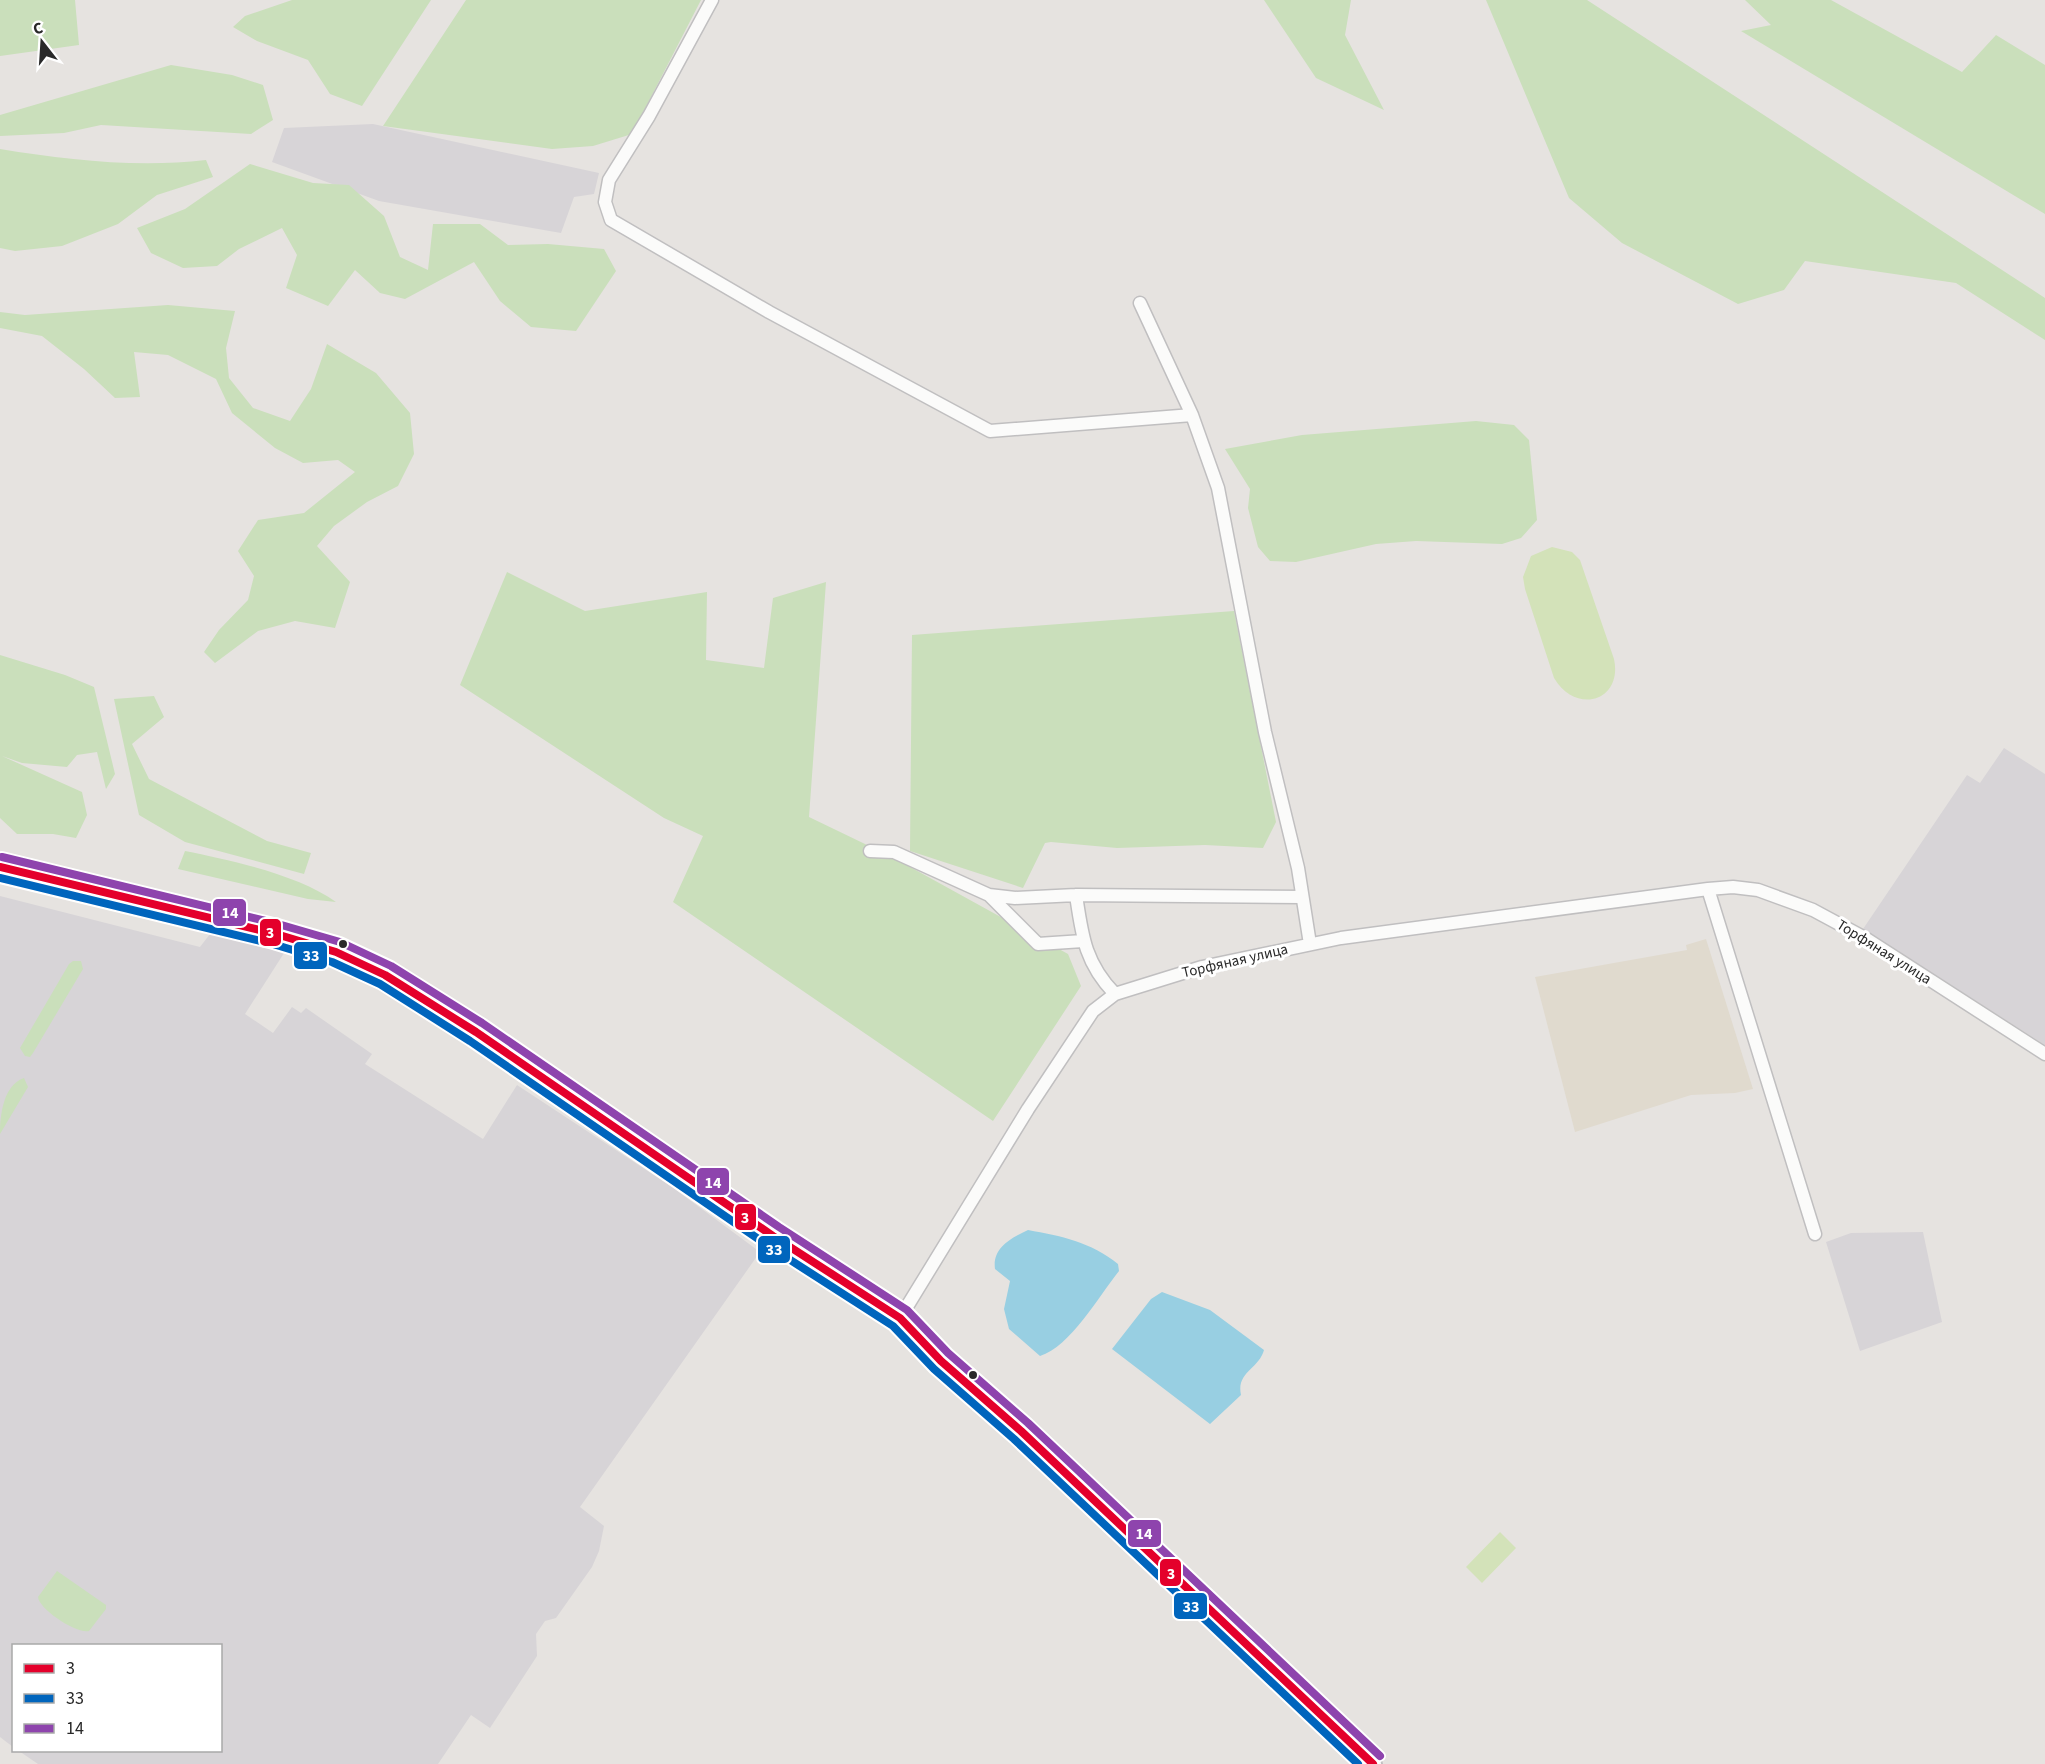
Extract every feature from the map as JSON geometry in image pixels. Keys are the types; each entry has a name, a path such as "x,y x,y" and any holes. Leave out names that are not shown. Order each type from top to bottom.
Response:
{"main road":[{"path":"0,867 316,945 360,962 476,1032 773,1236 900,1318 942,1362 1022,1431 1373,1764"}],"street":[{"path":"712,0 649,116 609,180 605,202 611,220 769,312 990,431 1192,415"},
{"path":"1140,303 1192,415 1207,453 1225,518 1265,732 1284,806 1310,944"},
{"path":"870,851 894,852 989,895 1015,898 1076,895 1302,897"},
{"name":"Торфяная улица","path":"900,1318 1028,1109 1093,1011 1115,994 1202,967 1310,944 1733,887 1758,890 1813,910 1865,938 2045,1054"},
{"path":"1708,889 1815,1234"},
{"path":"989,895 1038,944 1083,941"},
{"path":"1076,895 1083,941 1097,975 1115,994"}],"shaded area":[{"path":"373,124 599,173 594,194 574,197 561,233 379,201 272,162 284,128"},
{"path":"2004,748 2045,774 2045,1045 1863,929 1967,775 1980,783"},
{"path":"0,896 200,947 210,934 286,950 245,1014 273,1033 292,1007 301,1013 306,1008 372,1054 365,1064 483,1139 517,1085 672,1187 760,1252 580,1507 604,1526 599,1551 592,1567 556,1618 545,1621 536,1634 537,1656 490,1728 471,1715 438,1764 38,1764 20,1752 222,1752 222,1644 12,1644 12,1746 0,1737"},
{"path":"1706,939 1753,1089 1735,1093 1691,1095 1575,1132 1535,977 1687,950 1686,945"},
{"path":"1923,1232 1942,1322 1860,1351 1826,1242 1851,1233"}],"green space":[{"path":"0,0 75,0 79,45 0,56"},
{"path":"292,0 431,0 362,106 330,94 308,60 257,41 233,27 245,16"},
{"path":"466,0 701,0 632,134 593,146 552,149 383,126"},
{"path":"1264,0 1351,0 1345,35 1384,110 1316,78"},
{"path":"1486,0 1587,0 2045,298 2045,340 1956,283 1805,261 1784,290 1738,304 1622,243 1569,198"},
{"path":"1745,0 1831,0 1962,72 1996,35 2045,65 2045,214 1741,31 1771,25"},
{"path":"171,65 232,75 263,85 273,120 251,134 101,125 64,133 0,136 0,115"},
{"path":"0,149 103,162 154,163 206,160 213,177 157,195 118,224 62,246 15,251 0,248"},
{"path":"250,164 313,183 349,185 384,216 400,257 428,270 433,224 480,224 508,245 548,244 604,249 616,271 576,331 531,327 500,301 474,262 405,299 380,293 355,270 328,306 286,288 297,255 282,228 239,249 217,266 183,268 151,253 137,228 185,209"},
{"path":"168,305 235,311 226,348 229,378 253,408 290,421 311,389 327,344 376,373 410,413 414,454 398,486 367,502 334,526 317,546 350,582 335,628 295,621 258,631 215,663 204,652 219,630 248,600 254,576 238,551 258,520 304,513 355,472 338,460 303,463 275,448 232,413 216,379 168,355 134,352 140,397 115,398 84,369 42,336 0,328 0,312 25,315"},
{"path":"1476,421 1514,425 1529,440 1537,520 1521,538 1502,544 1416,541 1376,544 1296,562 1270,561 1258,547 1248,508 1250,489 1225,449 1302,435"},
{"path":"1552,547 1572,552 1580,560 1614,659 1615,673 1612,685 1596,698 1574,697 1564,690 1554,678 1525,589 1523,577 1531,556"},
{"path":"507,572 585,611 707,592 706,660 764,668 773,598 826,582 809,817 892,857 1068,954 1081,986 993,1121 673,902 703,836 664,818 460,685"},
{"path":"1234,611 1276,822 1263,848 1205,845 1117,848 1045,843 1023,888 910,851 912,635"},
{"path":"0,655 65,675 94,687 115,774 106,789 97,752 77,755 67,767 22,763 2,756 82,792 87,815 76,838 53,834 17,834 0,818"},
{"path":"154,696 164,717 132,744 149,779 267,841 311,853 304,874 185,842 139,815 114,699"},
{"path":"185,851 284,876 321,892 336,902 308,899 178,869"},
{"path":"73,961 81,961 83,969 33,1053 30,1057 25,1056 20,1048 69,964"},
{"path":"24,1078 28,1087 0,1134 2,1110 7,1094 11,1087"},
{"path":"1500,1532 1516,1548 1482,1583 1466,1567"},
{"path":"57,1571 106,1605 106,1609 89,1631 67,1625 51,1614 40,1602 38,1597"}],"water":[{"path":"1028,1230 1086,1245 1108,1256 1118,1264 1119,1271 1073,1332 1051,1351 1040,1356 1009,1329 1004,1309 1010,1281 995,1269 996,1255 1004,1245"},
{"path":"1162,1292 1210,1310 1264,1350 1258,1362 1242,1381 1241,1395 1210,1424 1112,1349 1151,1299"}],"transit line":[{"name":"14","path":"2,857 278,924 340,942 391,966 482,1023 779,1227 907,1310 948,1353 1028,1423 1380,1756"},
{"name":"3","path":"0,867 276,934 336,952 385,975 476,1032 773,1236 900,1318 941,1361 1021,1431 1373,1764"},
{"name":"33","path":"0,878 273,944 332,962 380,984 470,1041 767,1245 893,1326 934,1369 1014,1439 1358,1764"}]}
